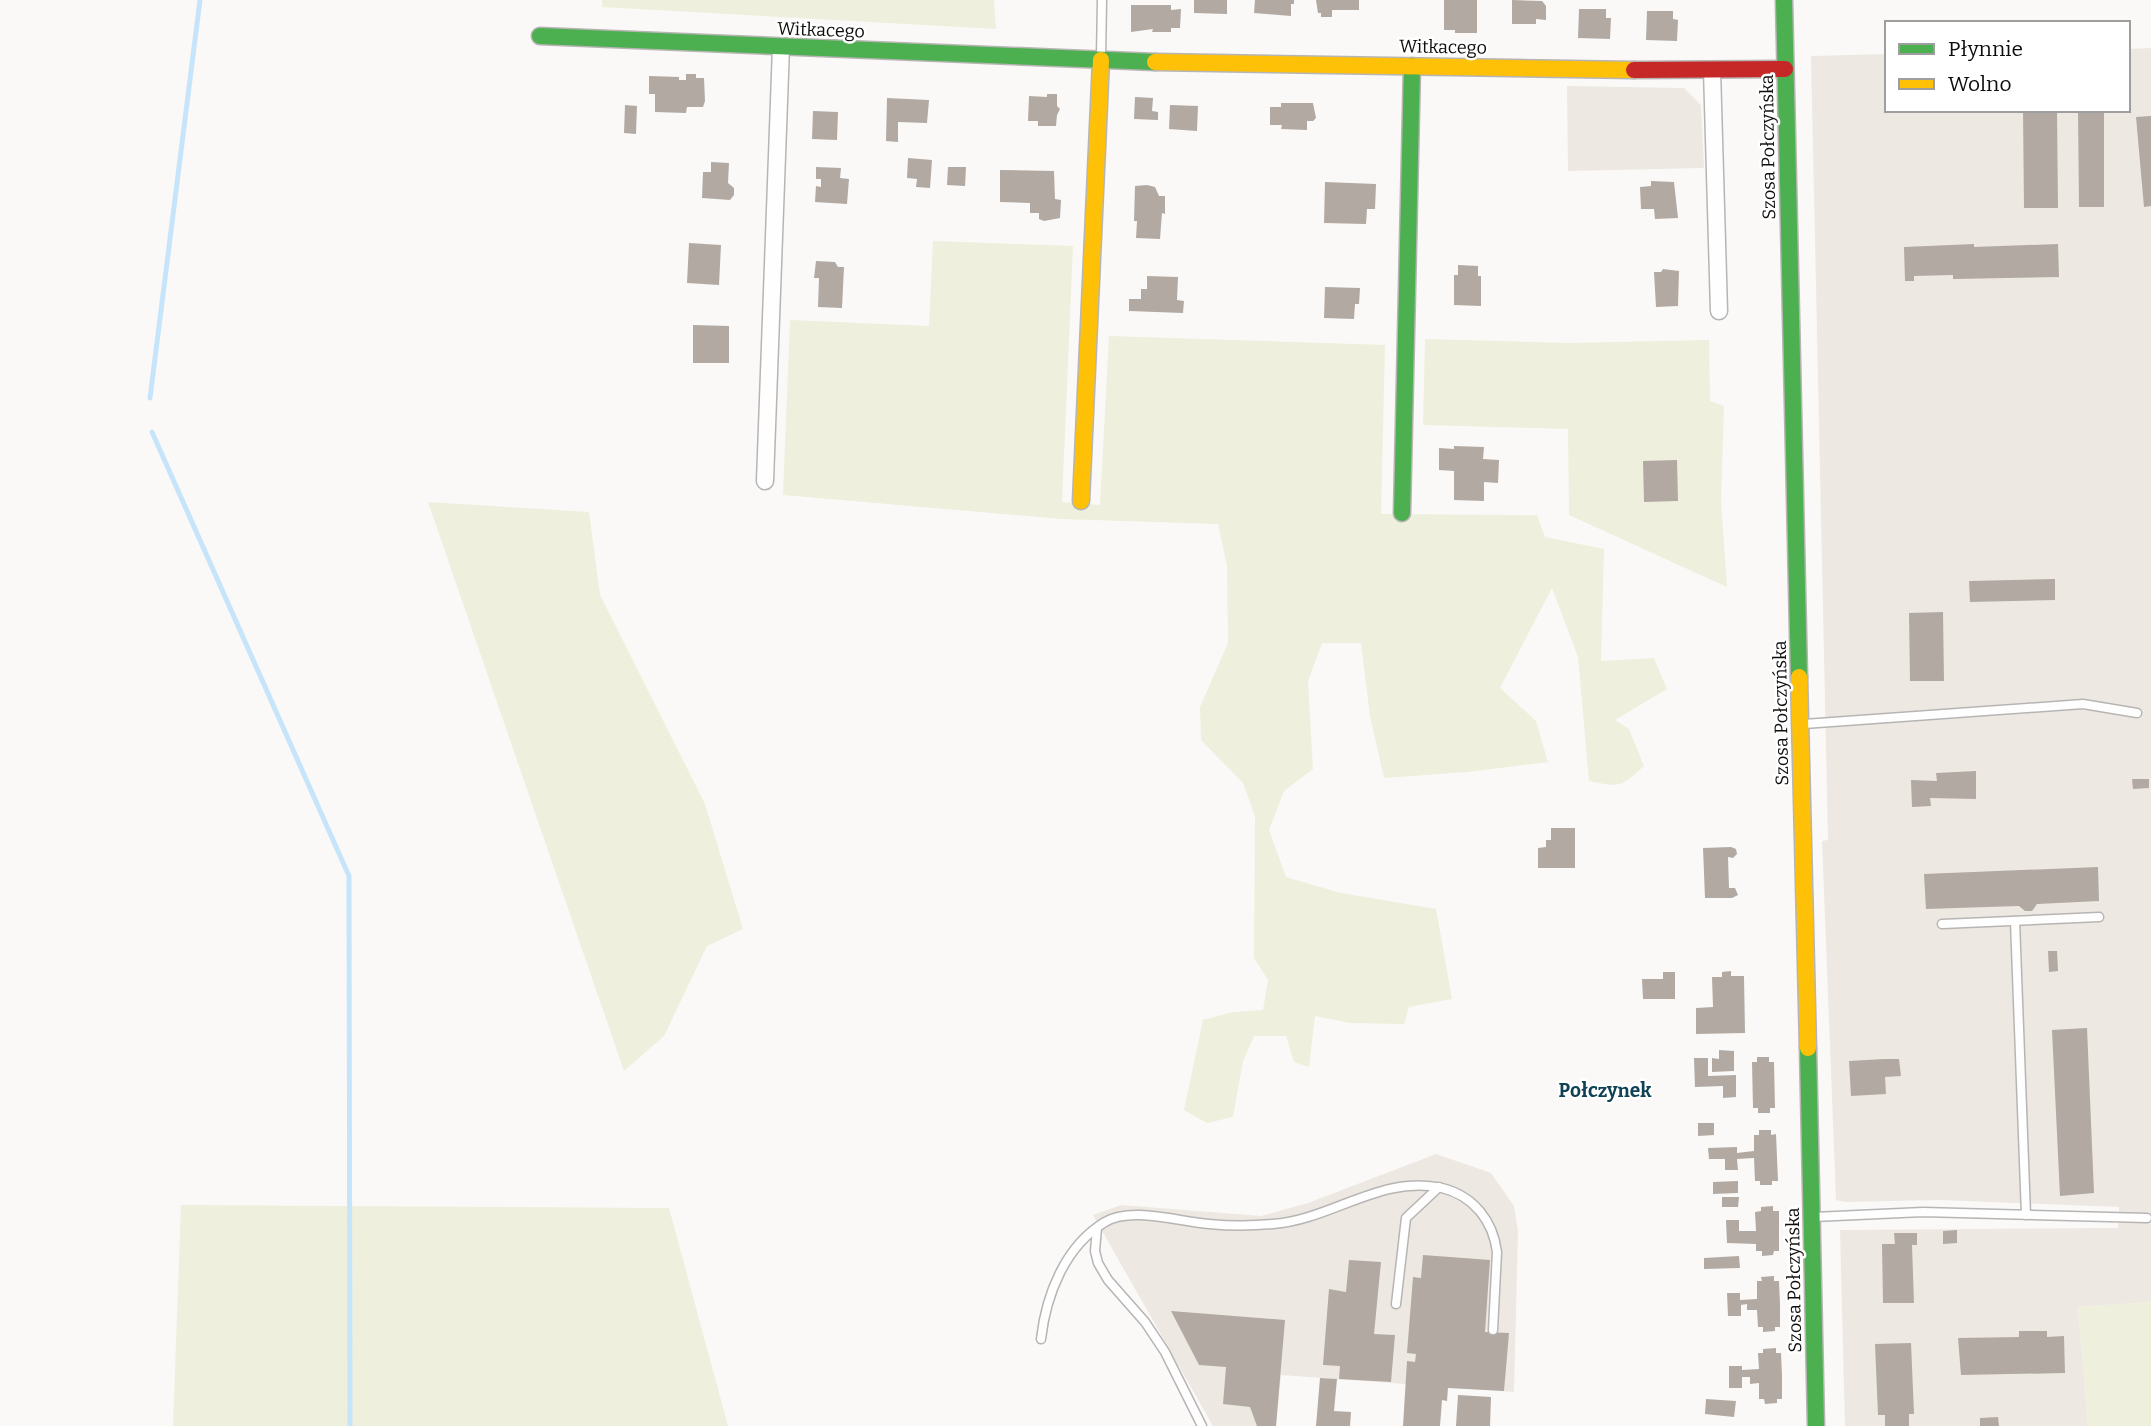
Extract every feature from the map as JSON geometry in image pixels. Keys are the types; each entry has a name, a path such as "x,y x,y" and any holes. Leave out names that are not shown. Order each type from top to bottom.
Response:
{"street":[{"name":"Szosa Połczyńska","path":"1784,0 1816,1426"},
{"name":"Witkacego","path":"540,36 1101,60 1785,69"},
{"path":"765,481 781,47"},
{"path":"1081,501 1101,60"},
{"path":"1402,513 1412,66"},
{"path":"1713,70 1719,311"}],"lane":[{"path":"1101,60 1102,0"},
{"path":"1801,724 2083,704 2137,713"},
{"path":"1942,924 2099,917"},
{"path":"2015,920 2026,1215"},
{"path":"1041,1339 1052,1289 1069,1259 1105,1221 1136,1214 1210,1224 1290,1222 1378,1192 1409,1185 1439,1187 1469,1200 1479,1209 1491,1229 1497,1252 1493,1330"},
{"path":"1396,1304 1406,1218 1439,1187"},
{"path":"1812,1217 1923,1212 2147,1217"},
{"path":"1097,1228 1095,1251 1098,1263 1108,1280 1145,1322 1165,1352 1202,1426"}],"shaded area":[{"path":"2151,48 2151,1302 2078,1307 2088,1426 1845,1426 1840,1230 2118,1228 2119,1207 1940,1200 1836,1200 1822,841 1828,840 1811,56 1885,54 1885,112 2130,112 2130,49"},
{"path":"1567,86 1684,88 1701,105 1704,168 1568,171"},
{"path":"1436,1154 1491,1173 1514,1206 1518,1231 1514,1392 1281,1375 1276,1426 1213,1426 1093,1215 1121,1205 1261,1216 1308,1203"}],"green space":[{"path":"602,0 994,0 996,29 602,7"},
{"path":"933,241 1073,246 1062,502 1100,505 1109,336 1385,345 1381,514 1537,515 1545,537 1604,549 1601,661 1654,658 1667,689 1615,720 1629,729 1644,766 1619,784 1589,781 1578,657 1552,588 1500,688 1536,721 1548,762 1384,778 1370,716 1361,643 1322,643 1308,681 1313,769 1284,791 1269,830 1286,877 1341,893 1436,909 1452,999 1409,1007 1404,1024 1350,1023 1315,1016 1309,1067 1294,1062 1286,1036 1254,1036 1243,1061 1233,1117 1207,1123 1184,1110 1203,1020 1233,1012 1263,1010 1268,980 1254,958 1255,816 1243,783 1201,740 1200,707 1228,643 1227,566 1218,524 1061,519 783,495 790,320 929,326"},
{"path":"1425,339 1568,343 1709,340 1710,401 1724,406 1721,502 1727,587 1569,515 1568,429 1423,425"},
{"path":"428,502 589,512 600,595 705,804 743,929 707,946 664,1036 624,1071"},
{"path":"181,1205 669,1208 728,1426 173,1426"},
{"path":"2151,1302 2151,1426 2088,1426 2078,1307"}],"building":[{"path":"1194,0 1227,0 1227,14 1194,13"},
{"path":"1255,0 1294,0 1294,4 1291,4 1291,16 1254,13"},
{"path":"1316,0 1359,0 1359,10 1332,10 1332,17 1321,17"},
{"path":"1444,0 1477,0 1477,33 1444,30"},
{"path":"1512,0 1542,1 1546,6 1546,20 1536,19 1536,24 1512,24"},
{"path":"1131,5 1171,5 1171,10 1181,9 1180,28 1171,28 1171,32 1152,32 1153,29 1131,32"},
{"path":"1579,9 1606,9 1606,18 1611,18 1610,39 1578,38"},
{"path":"1647,11 1673,11 1673,19 1678,20 1677,41 1646,40"},
{"path":"686,74 696,74 696,78 704,78 703,107 687,107 686,113 655,112 655,94 649,94 649,76 679,77 679,80 686,80"},
{"path":"1047,94 1057,94 1057,106 1060,109 1056,126 1038,126 1038,121 1028,121 1029,96 1047,97"},
{"path":"1135,97 1153,98 1152,111 1158,112 1158,120 1134,119"},
{"path":"887,98 929,100 927,123 898,122 898,142 886,141"},
{"path":"1281,103 1313,103 1316,118 1307,121 1307,130 1281,129 1282,125 1270,125 1270,107 1281,107"},
{"path":"625,105 637,106 636,134 624,133"},
{"path":"1170,105 1198,106 1197,131 1169,129"},
{"path":"813,111 838,112 837,140 812,139"},
{"path":"2023,112 2057,112 2058,208 2024,208"},
{"path":"2078,112 2104,112 2104,207 2079,207"},
{"path":"2151,116 2151,206 2144,207 2136,117"},
{"path":"908,158 932,160 930,188 916,187 917,179 907,178"},
{"path":"711,162 729,163 728,183 734,188 734,195 730,200 702,198 703,172 711,172"},
{"path":"816,167 841,168 840,178 849,179 847,204 815,202 816,186 821,187 821,179 816,179"},
{"path":"948,167 966,167 965,186 947,185"},
{"path":"1000,170 1054,171 1055,199 1061,200 1060,218 1044,221 1039,219 1039,213 1030,213 1030,203 1000,202"},
{"path":"1651,181 1674,182 1678,218 1655,219 1654,209 1641,209 1640,187 1651,186"},
{"path":"1325,182 1376,184 1375,209 1367,209 1366,224 1324,223"},
{"path":"1135,186 1155,187 1159,196 1165,196 1160,239 1136,238"},
{"path":"689,243 721,245 719,285 687,283"},
{"path":"1974,244 1974,247 2058,244 2059,277 1953,279 1953,275 1914,276 1914,281 1905,281 1904,247"},
{"path":"816,261 835,262 838,267 844,267 842,308 818,307 819,278 814,278"},
{"path":"1458,265 1478,266 1478,276 1481,276 1481,306 1454,305 1454,275 1458,275"},
{"path":"1663,269 1679,271 1678,306 1656,307 1654,272 1661,272"},
{"path":"1147,276 1178,277 1177,300 1184,301 1183,313 1129,311 1129,299 1141,299 1141,289 1147,289"},
{"path":"1325,287 1360,288 1354,319 1324,318"},
{"path":"693,325 729,326 729,363 693,363"},
{"path":"1454,446 1484,447 1483,459 1499,460 1498,483 1484,482 1484,501 1454,500 1454,471 1439,470 1439,448 1454,449"},
{"path":"1677,460 1678,501 1644,502 1643,461"},
{"path":"2055,579 2055,600 1970,602 1969,581"},
{"path":"1943,612 1944,681 1910,681 1909,613"},
{"path":"1976,771 1976,799 1930,798 1931,806 1912,807 1911,780 1937,781 1936,773"},
{"path":"2132,779 2149,779 2149,788 2133,789"},
{"path":"1551,828 1575,828 1575,868 1538,868 1538,848 1546,847 1546,840 1551,840"},
{"path":"1703,848 1736,849 1737,854 1733,858 1728,857 1729,888 1735,888 1738,895 1732,898 1705,898"},
{"path":"2098,867 2099,901 2037,904 2032,911 2025,911 2019,906 1926,909 1924,874"},
{"path":"2048,951 2057,951 2058,971 2049,972"},
{"path":"1731,971 1731,976 1744,976 1745,1033 1696,1034 1696,1008 1713,1007 1712,977 1722,977 1722,972"},
{"path":"1663,972 1675,972 1675,999 1643,999 1642,979 1663,979"},
{"path":"2087,1028 2094,1193 2060,1196 2052,1030"},
{"path":"1719,1050 1734,1051 1734,1071 1712,1072 1712,1058 1719,1059"},
{"path":"1757,1057 1769,1057 1769,1062 1774,1062 1775,1108 1770,1108 1770,1113 1758,1113 1758,1108 1753,1108 1752,1062 1757,1062"},
{"path":"1694,1058 1708,1058 1708,1076 1736,1075 1736,1097 1723,1098 1723,1086 1695,1087"},
{"path":"1899,1059 1901,1076 1885,1077 1886,1094 1851,1096 1849,1061"},
{"path":"1698,1123 1714,1123 1714,1135 1698,1136"},
{"path":"1759,1130 1771,1130 1771,1135 1776,1134 1778,1181 1772,1181 1772,1185 1760,1185 1760,1181 1755,1181 1754,1158 1737,1159 1738,1170 1725,1170 1725,1159 1709,1159 1708,1148 1737,1147 1737,1153 1754,1151 1754,1135 1759,1135"},
{"path":"1738,1181 1738,1193 1713,1194 1713,1182"},
{"path":"1722,1197 1739,1197 1738,1207 1722,1207"},
{"path":"1773,1206 1773,1211 1779,1211 1779,1251 1774,1251 1773,1255 1762,1256 1762,1251 1756,1251 1756,1244 1727,1243 1726,1220 1739,1220 1739,1231 1756,1231 1755,1212 1761,1211 1761,1207"},
{"path":"1957,1230 1957,1243 1943,1244 1943,1231"},
{"path":"1894,1233 1917,1233 1917,1245 1912,1245 1914,1303 1883,1303 1882,1244 1895,1244"},
{"path":"1423,1255 1490,1260 1485,1332 1509,1333 1504,1391 1448,1388 1447,1401 1442,1400 1440,1426 1403,1426 1407,1361 1415,1362 1416,1354 1407,1353 1413,1277 1421,1278"},
{"path":"1739,1256 1740,1268 1704,1269 1704,1258"},
{"path":"1349,1260 1381,1262 1374,1334 1395,1335 1391,1382 1339,1379 1340,1366 1323,1365 1329,1289 1346,1292"},
{"path":"1774,1276 1774,1281 1779,1281 1780,1327 1775,1327 1775,1331 1763,1332 1763,1327 1758,1327 1757,1310 1747,1310 1747,1304 1741,1305 1741,1316 1728,1316 1727,1293 1740,1293 1740,1300 1757,1299 1757,1281 1762,1281 1761,1277"},
{"path":"1171,1311 1285,1320 1276,1426 1257,1426 1250,1407 1223,1404 1226,1367 1199,1365"},
{"path":"2019,1331 2047,1331 2047,1337 2064,1336 2065,1373 1961,1375 1958,1338 2019,1337"},
{"path":"1911,1343 1914,1414 1909,1414 1909,1426 1885,1426 1885,1415 1878,1415 1875,1344"},
{"path":"1776,1348 1776,1353 1781,1353 1782,1399 1777,1399 1777,1403 1765,1404 1764,1399 1759,1399 1759,1383 1750,1384 1750,1377 1742,1377 1742,1388 1729,1388 1729,1366 1742,1366 1742,1370 1759,1369 1758,1353 1763,1353 1763,1349"},
{"path":"1320,1378 1337,1379 1334,1411 1351,1412 1350,1426 1316,1426"},
{"path":"1458,1395 1491,1397 1490,1426 1456,1426"},
{"path":"1706,1399 1736,1401 1734,1417 1705,1414"},
{"path":"1998,1417 1999,1426 1980,1426 1980,1418"}],"waterway":[{"path":"150,398 200,0"},
{"path":"152,432 349,876 350,1426"}],"traffic: fast":[{"path":"1784,0 1799,677"},
{"path":"540,36 1155,62"},
{"path":"1402,513 1412,66"},
{"path":"1808,1048 1816,1426"}],"traffic: slow":[{"path":"1081,501 1101,60"},
{"path":"1155,62 1634,70"},
{"path":"1799,677 1808,1048"}],"traffic: jam":[{"path":"1634,70 1785,69"}],"district":[{"name":"Połczynek","path":"1605,1090"}]}
